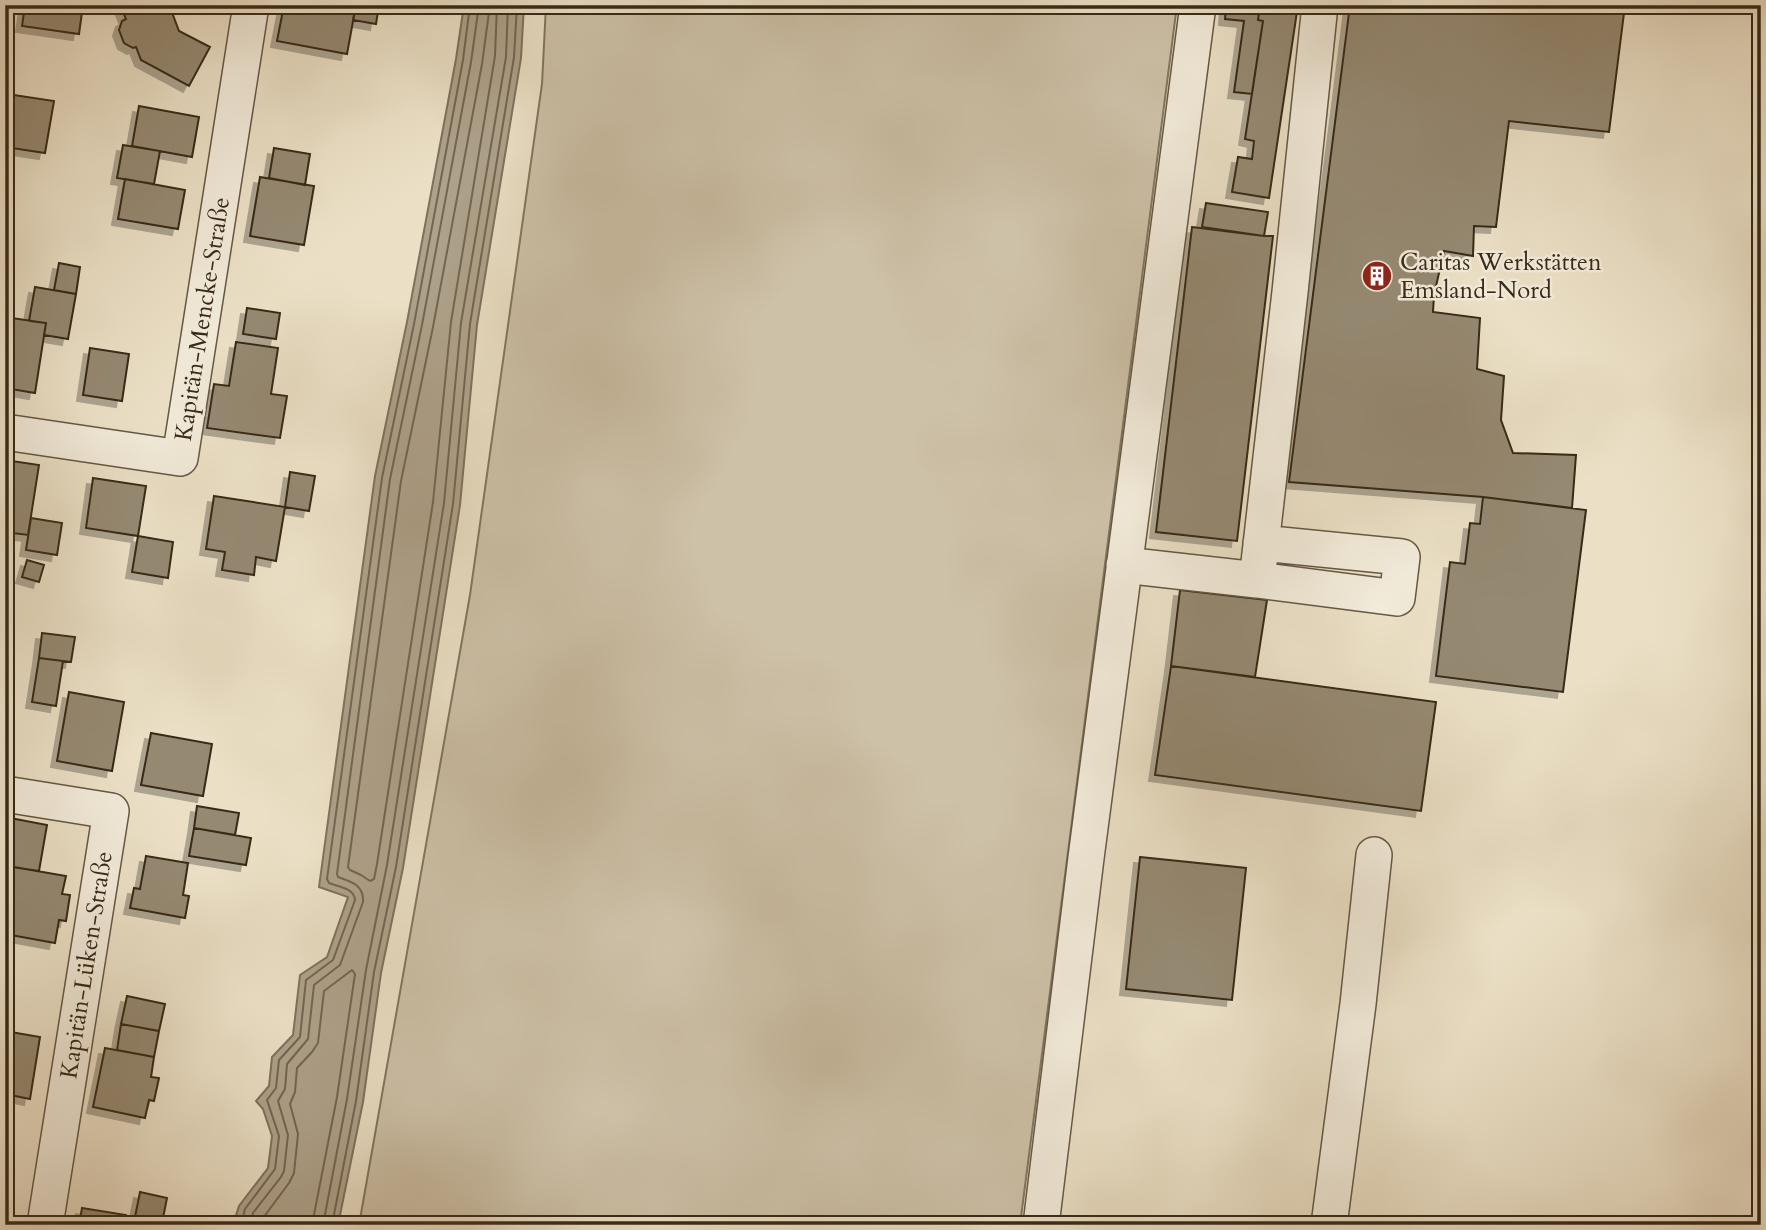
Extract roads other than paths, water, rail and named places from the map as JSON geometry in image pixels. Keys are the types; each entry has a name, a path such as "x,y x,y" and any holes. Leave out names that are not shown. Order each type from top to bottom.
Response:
{"street":[{"name":"Kapitän-Mencke-Straße","path":"5,432 180,458 251,5"},
{"path":"1041,1225 1124,565 1199,5"},
{"path":"1256,580 1321,5"},
{"path":"1124,565 1398,598 1402,557 1261,543"},
{"name":"Kapitän-Lüken-Straße","path":"5,794 111,811 45,1225"},
{"path":"1329,1225 1374,855"}],"water":[{"path":"464,5 524,5 521,58 477,325 460,505 403,868 381,973 363,1102 338,1225 233,1225 239,1206 268,1168 272,1136 263,1109 256,1101 269,1086 272,1057 293,1035 300,975 327,957 348,897 319,887 375,476 407,322"}],"place":[{"name":"Caritas Werkstätten Emsland-Nord","path":"1377,276"}]}
